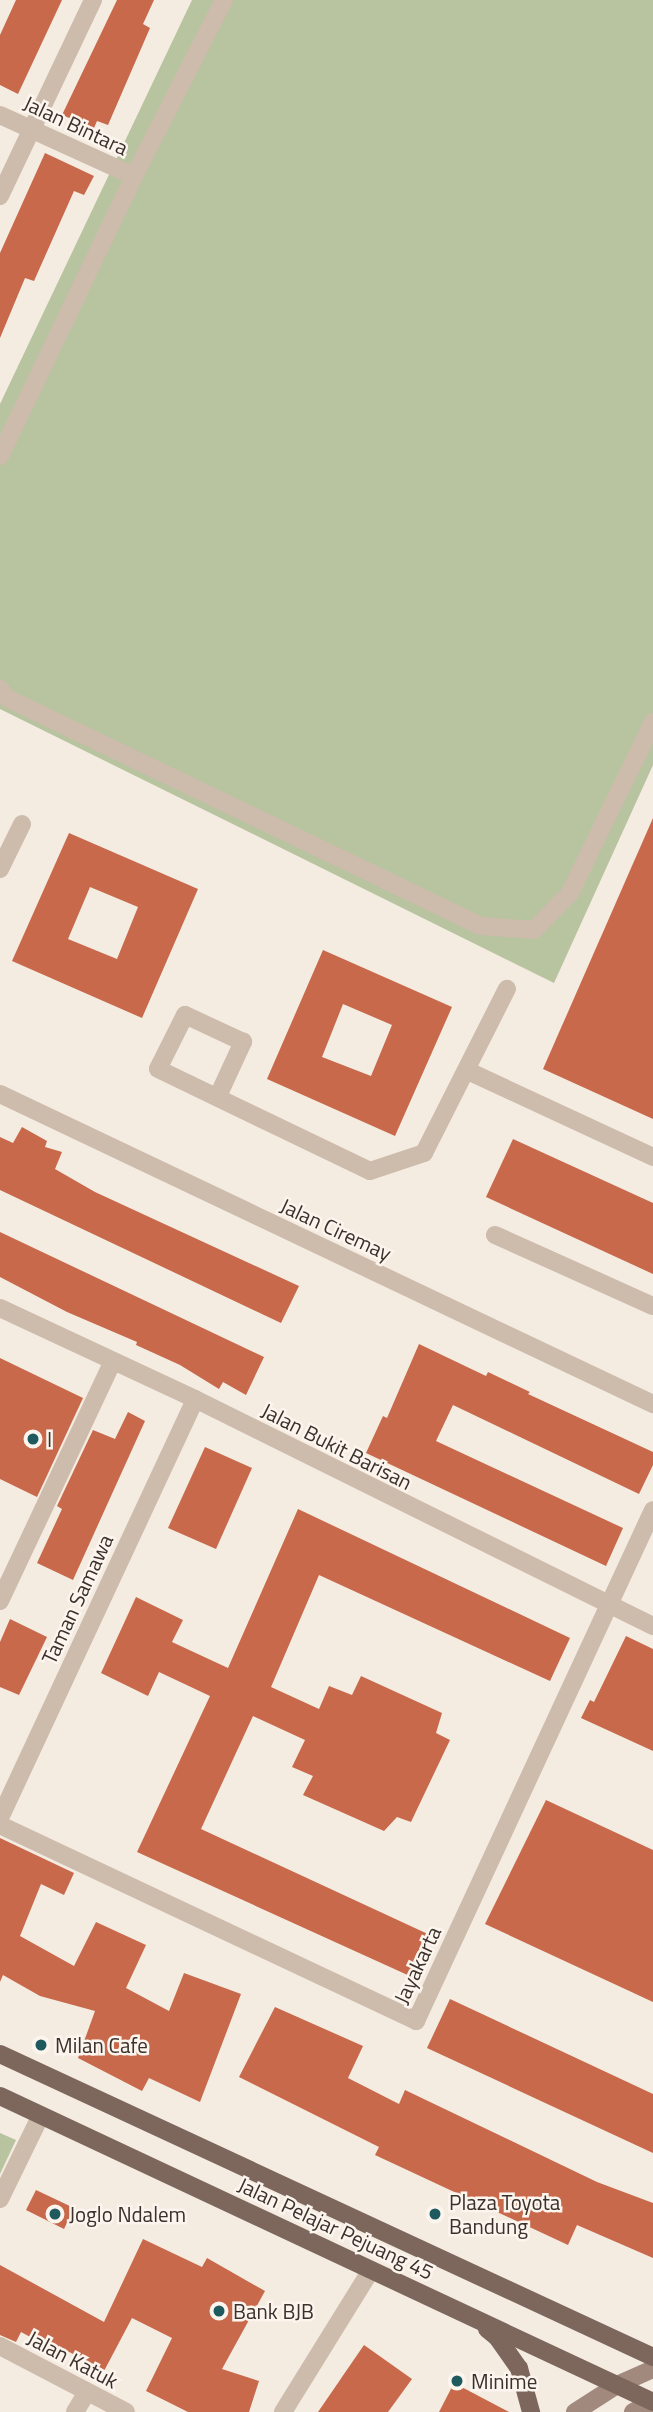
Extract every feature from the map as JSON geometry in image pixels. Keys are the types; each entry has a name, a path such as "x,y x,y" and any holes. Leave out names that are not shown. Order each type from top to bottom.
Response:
{"main road":[{"name":"Jalan Pelajar Pejuang 45","path":"0,2054 653,2357"},
{"name":"Jalan Pelajar Pejuang 45","path":"0,2096 653,2402"},
{"path":"467,2315 497,2337 519,2368 531,2412"}],"street":[{"path":"0,196 93,0"},
{"path":"0,456 134,177 225,0"},
{"name":"Jalan Bintara","path":"0,115 134,177"},
{"path":"0,689 7,698 481,926 534,930 570,893 653,722"},
{"path":"0,869 22,824"},
{"path":"218,1096 243,1042 185,1015 158,1069 370,1171 424,1153 468,1071 507,989"},
{"path":"468,1071 653,1157"},
{"name":"Jalan Ciremay","path":"0,1094 653,1405"},
{"path":"495,1235 653,1306"},
{"name":"Jalan Bukit Barisan","path":"0,1308 195,1399 653,1626"},
{"path":"0,1601 113,1361"},
{"name":"Taman Samawa","path":"0,1818 195,1399"},
{"name":"Jayakarta","path":"0,1825 416,2021 653,1510"},
{"path":"0,2199 41,2115"},
{"path":"283,2412 371,2270"},
{"name":"Jalan Katuk","path":"0,2346 126,2412"},
{"path":"575,2412 617,2385 653,2369"},
{"path":"75,2412 87,2392"},
{"path":"633,2412 653,2402"}],"green space":[{"path":"192,0 653,0 653,765 554,983 0,709 0,404"},
{"path":"0,2133 16,2140 0,2174"}],"building":[{"path":"16,0 62,0 18,94 0,85 0,35"},
{"path":"117,0 154,0 143,24 150,28 108,125 97,121 94,128 62,115"},
{"path":"45,153 94,176 84,195 74,191 34,281 25,278 0,338 0,253"},
{"path":"653,818 653,1119 543,1069"},
{"path":"69,833 198,889 142,1018 12,961","holes":["90,887 138,907 117,959 68,939"]},
{"path":"323,950 452,1007 395,1136 267,1079","holes":["343,1004 392,1025 371,1076 322,1057"]},
{"path":"22,1127 47,1141 45,1147 62,1152 55,1169 95,1192 299,1286 281,1323 0,1190 0,1137 13,1143"},
{"path":"513,1139 653,1203 653,1274 486,1197"},
{"path":"0,1232 264,1357 246,1395 223,1382 219,1389 180,1365 136,1345 137,1342 67,1312 0,1277"},
{"path":"419,1344 486,1376 488,1372 530,1392 528,1394 653,1452 653,1465 639,1494 453,1405 436,1441 623,1528 606,1566 366,1453 383,1416 387,1418"},
{"name":"I","path":"0,1358 83,1398 37,1497 0,1479"},
{"path":"128,1412 145,1421 73,1580 37,1563 62,1509 57,1506 93,1430 115,1439"},
{"path":"205,1447 252,1468 216,1549 168,1528"},
{"path":"298,1509 570,1638 550,1681 319,1575 271,1687 319,1709 329,1686 352,1695 361,1676 442,1713 436,1733 450,1740 411,1822 397,1817 384,1831 303,1795 313,1776 292,1767 305,1740 253,1716 201,1829 430,1935 412,1977 137,1852 210,1696 159,1672 148,1696 101,1673 136,1597 183,1620 172,1642 228,1668"},
{"path":"10,1619 47,1637 19,1695 0,1687 0,1642"},
{"path":"626,1636 653,1649 653,1751 581,1718 590,1700 594,1702"},
{"path":"546,1800 653,1850 653,2002 485,1924"},
{"path":"0,1838 74,1873 64,1895 41,1884 20,1936 74,1966 96,1922 146,1945 126,1988 169,2011 184,1973 241,1994 200,2102 149,2078 142,2091 78,2058 95,2011 40,1996 3,1975 0,1982"},
{"path":"450,1999 653,2094 653,2153 427,2048"},
{"path":"275,2007 363,2046 348,2078 399,2104 405,2090 597,2182 653,2203 653,2258 577,2225 568,2245 375,2155 379,2147 239,2077"},
{"path":"36,2190 74,2208 64,2229 26,2210"},
{"path":"143,2239 202,2267 207,2258 265,2291 222,2369 259,2381 249,2412 188,2412 146,2391 172,2338 132,2318 104,2371 62,2348 60,2353 21,2332 16,2342 0,2335 0,2265 104,2322"},
{"path":"364,2345 412,2379 388,2412 318,2412"},
{"path":"454,2383 509,2412 439,2412"}],"place":[{"name":"I","path":"33,1439"},
{"name":"Milan Cafe","path":"41,2045"},
{"name":"Joglo Ndalem","path":"55,2214"},
{"name":"Plaza Toyota Bandung","path":"435,2214"},
{"name":"Bank BJB","path":"219,2311"},
{"name":"Minime","path":"457,2381"}]}
